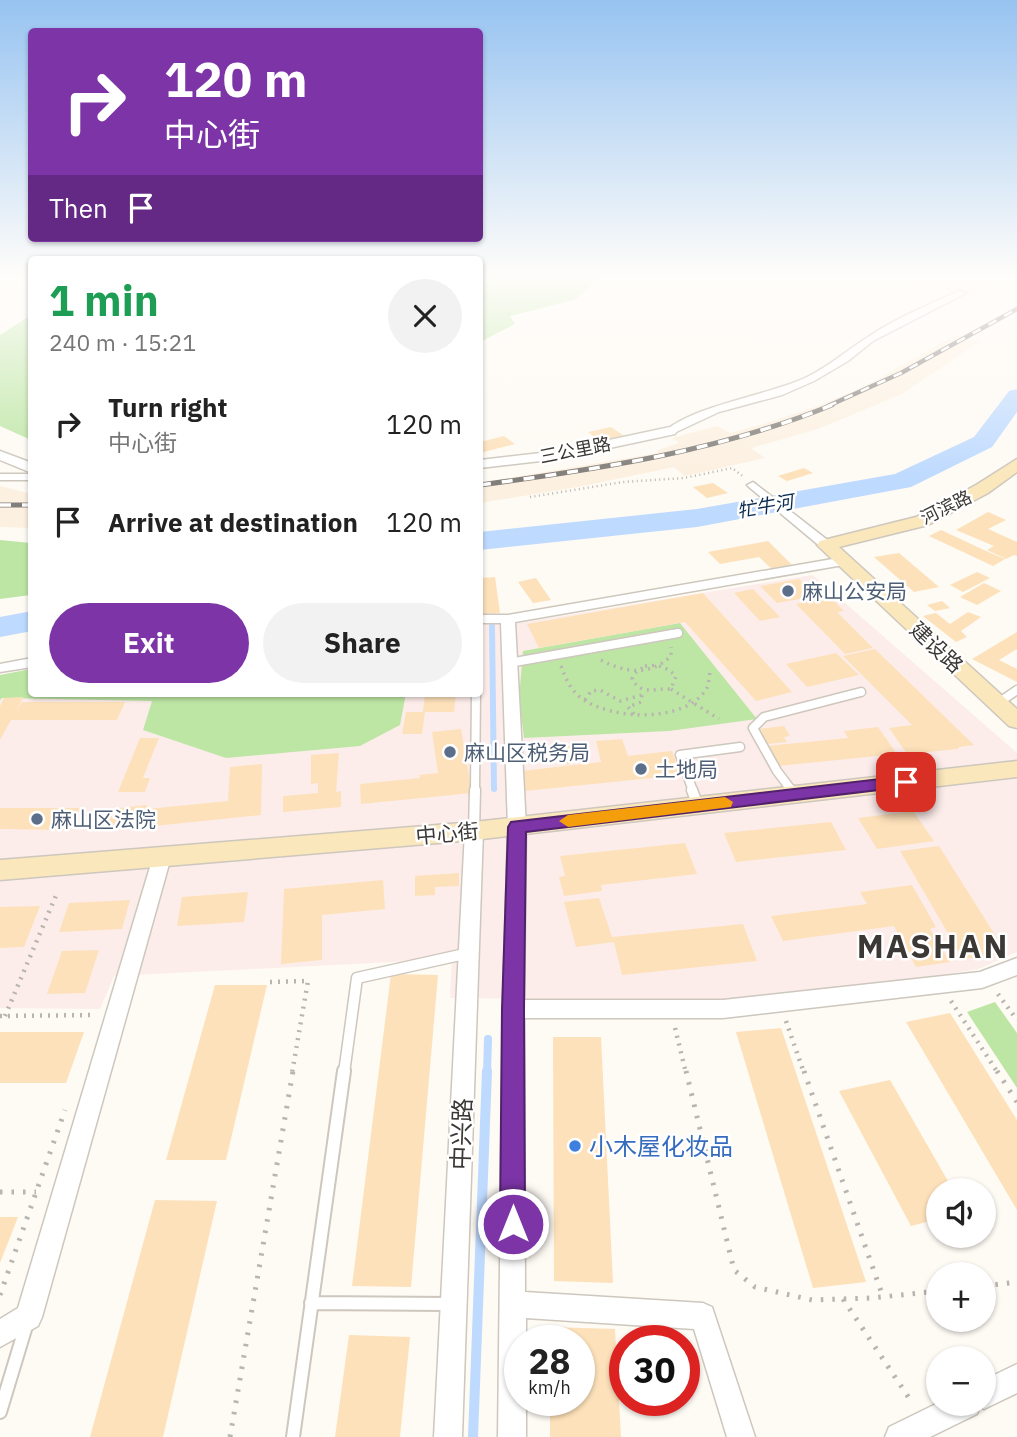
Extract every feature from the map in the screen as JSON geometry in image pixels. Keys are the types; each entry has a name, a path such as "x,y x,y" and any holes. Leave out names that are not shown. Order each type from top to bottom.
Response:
{"main road":[{"name":"河滨路","path":"826,545 922,521 982,489 1017,464"},
{"name":"建设路","path":"826,545 1017,721"},
{"name":"中心街","path":"0,870 517,827 1017,769"}],"street":[{"path":"670,431 715,410 778,393 811,379 865,343"},
{"name":"三公里路","path":"483,464 558,455 670,431"},
{"path":"0,455 28,467"},
{"path":"0,477 28,477"},
{"path":"753,485 826,545"},
{"path":"483,619 509,619 844,561"},
{"path":"509,619 517,827 513,1009 512,1437"},
{"path":"0,668 28,663"},
{"name":"中兴路","path":"448,1437 474,831"},
{"path":"0,1334 29,1317 108,1015 162,857"},
{"path":"513,1009 723,1009 941,985 987,978 1017,966"},
{"path":"513,1304 703,1316 741,1437"},
{"path":"996,1389 1017,1378"},
{"path":"899,1437 942,1416"}],"lane":[{"path":"509,663 678,633"},
{"path":"998,703 1017,690"},
{"path":"795,795 753,728 764,717 860,692"},
{"path":"474,831 476,697"},
{"path":"698,806 680,755 740,747"},
{"path":"293,1437 356,978 469,953"},
{"path":"312,1303 454,1304"},
{"path":"0,1412 29,1317"}],"path":[{"path":"530,497 623,482 684,478 732,468 753,485"},
{"path":"591,648 598,659 615,668 646,671 662,667 671,656 671,644 664,636"},
{"path":"562,654 561,670 566,685 585,701 606,711 635,715 662,713 693,703 708,688 710,672"},
{"path":"585,701 591,691 600,690 611,700 621,702 642,692 671,689 675,685 676,676 672,671 648,665 638,667 633,673 635,684 642,692 641,702 628,707 635,715"},
{"path":"671,689 719,719"},
{"path":"57,893 2,1016 108,1015"},
{"path":"987,978 1017,1020"},
{"path":"230,1437 308,981 270,982"},
{"path":"941,985 1017,1102"},
{"path":"780,1003 883,1297"},
{"path":"671,1009 734,1270 755,1287 812,1300 926,1292"},
{"path":"93,1028 108,1015"},
{"path":"0,1295 67,1104"},
{"path":"0,1192 36,1192"},
{"path":"996,1285 1017,1282"},
{"path":"843,1299 913,1404"}],"shaded area":[{"path":"942,343 977,343 902,394 818,429 751,448 765,458 685,476 674,467 483,503 483,482 658,453 658,450 679,443 672,438 717,426 730,433 764,424 818,406 865,386"},
{"path":"0,486 28,493 28,528 0,527"},
{"path":"813,575 1017,753 1017,952 978,969 725,1000 450,998 452,959 114,976 100,1009 0,1008 0,675 28,670 28,697 483,697 483,624 519,623"}],"green space":[{"path":"0,343 28,343 28,439 0,426"},
{"path":"0,540 28,543 28,595 0,599"},
{"path":"680,623 757,719 669,731 524,738 519,698 523,651"},
{"path":"28,670 28,697 405,697 400,725 360,746 226,758 143,730 152,701 0,700 0,675"},
{"path":"995,1002 1017,1033 1017,1088 967,1012"}],"building":[{"path":"611,427 626,437 602,443 588,432"},
{"path":"504,436 515,444 483,452 483,441"},
{"path":"804,468 813,473 787,481 778,476"},
{"path":"713,483 728,493 707,498 693,487"},
{"path":"988,512 1006,520 988,529 1017,542 1017,556 1006,559 987,550 994,546 956,530"},
{"path":"941,530 1005,559 993,566 929,536"},
{"path":"768,541 794,567 773,570 759,557 720,564 708,552"},
{"path":"899,553 939,587 914,592 874,557"},
{"path":"977,572 990,578 963,592 950,585"},
{"path":"495,577 500,613 483,614 483,578"},
{"path":"536,578 551,600 533,603 518,582"},
{"name":"麻山公安局","path":"799,579 816,596 777,603 760,586"},
{"path":"984,583 1001,591 977,605 960,597"},
{"path":"753,589 780,617 760,621 734,593"},
{"path":"703,593 792,692 756,701 685,622 539,648 527,624"},
{"path":"830,597 844,611 837,612 873,648 845,654 796,604"},
{"path":"942,601 950,608 935,611 927,605"},
{"path":"968,612 981,617 961,631 967,637 956,642 923,616 936,613 950,624"},
{"path":"1017,632 1017,649 999,660 1017,669 1017,682 972,659"},
{"path":"875,649 974,745 907,754 889,728 912,725 843,656"},
{"path":"836,653 859,675 807,687 786,664"},
{"path":"23,697 17,710 22,702 125,702 117,720 11,720 0,740 0,706 4,698"},
{"path":"425,697 456,697 454,712 425,712 422,734 402,734 406,712 423,712"},
{"path":"784,726 790,736 784,737 787,742 767,744 758,729"},
{"path":"878,727 897,754 778,766 767,746 848,738 844,731"},
{"name":"麻山区税务局","path":"461,729 472,793 361,804 360,784 420,778 419,775 438,773 432,732"},
{"path":"140,738 159,738 143,778 150,778 145,792 118,792"},
{"path":"622,739 628,756 672,751 681,775 525,791 521,771 601,762 596,741"},
{"path":"585,744 590,757 570,759 572,764 559,765 554,747"},
{"path":"339,753 336,792 341,791 341,807 283,812 283,796 318,793 318,783 311,784 311,755"},
{"path":"262,764 261,815 105,831 110,809 147,805 147,809 228,801 230,767"},
{"name":"麻山区法院","path":"0,808 80,808 70,830 0,829"},
{"path":"913,811 934,841 877,849 858,818"},
{"path":"831,822 846,850 736,862 724,833"},
{"path":"685,843 697,874 601,885 602,891 564,896 559,877 565,876 560,856"},
{"path":"939,846 1007,954 963,959 900,851"},
{"path":"459,873 459,886 435,887 435,895 415,896 415,876"},
{"path":"383,880 385,909 322,915 322,960 281,964 284,889"},
{"path":"912,885 936,927 930,929 950,962 916,967 894,926 783,941 771,916 867,904 860,892"},
{"path":"248,892 244,922 177,926 182,897"},
{"path":"599,898 612,937 743,924 757,961 622,975 614,942 576,947 564,902"},
{"path":"130,900 122,929 59,932 69,903"},
{"path":"40,906 24,947 0,948 0,907"},
{"path":"99,950 85,993 47,994 62,951"},
{"path":"391,974 438,975 411,1287 352,1286"},
{"path":"215,985 267,985 226,1160 166,1160"},
{"path":"950,1013 1017,1120 1017,1210 906,1022"},
{"path":"781,1028 866,1282 813,1288 736,1032"},
{"path":"0,1032 84,1032 66,1083 0,1083"},
{"path":"553,1037 601,1037 613,1283 554,1281"},
{"path":"890,1080 946,1178 926,1178 926,1222 911,1226 839,1091"},
{"path":"155,1200 217,1201 163,1437 90,1437"},
{"path":"0,1217 18,1217 0,1263"},
{"path":"595,1328 609,1329 609,1416 620,1416 621,1437 550,1437 550,1416 595,1416"},
{"path":"349,1335 410,1337 400,1437 335,1437"}],"waterway":[{"name":"牤牛河","path":"483,541 697,518 902,481 983,442 1017,396"},
{"name":"牤牛河","path":"0,627 28,622"},
{"path":"492,626 494,789"},
{"path":"487,1073 488,1039"},
{"path":"473,1437 487,1071"}],"railway":[{"path":"828,406 901,373 955,343"},
{"path":"483,485 614,465 703,446 746,435 832,405"},
{"path":"0,505 28,505"}],"slow traffic":[{"path":"568,821 725,802"}],"place":[{"name":"麻山公安局","path":"788,591"},
{"name":"麻山区税务局","path":"450,752"},
{"name":"土地局","path":"641,769"},
{"name":"麻山区法院","path":"37,819"},
{"name":"小木屋化妆品","path":"575,1146"}],"district":[{"name":"MASHAN","path":"933,945"}],"route":[{"path":"513,1224 513,1009 517,827 906,782"}]}
